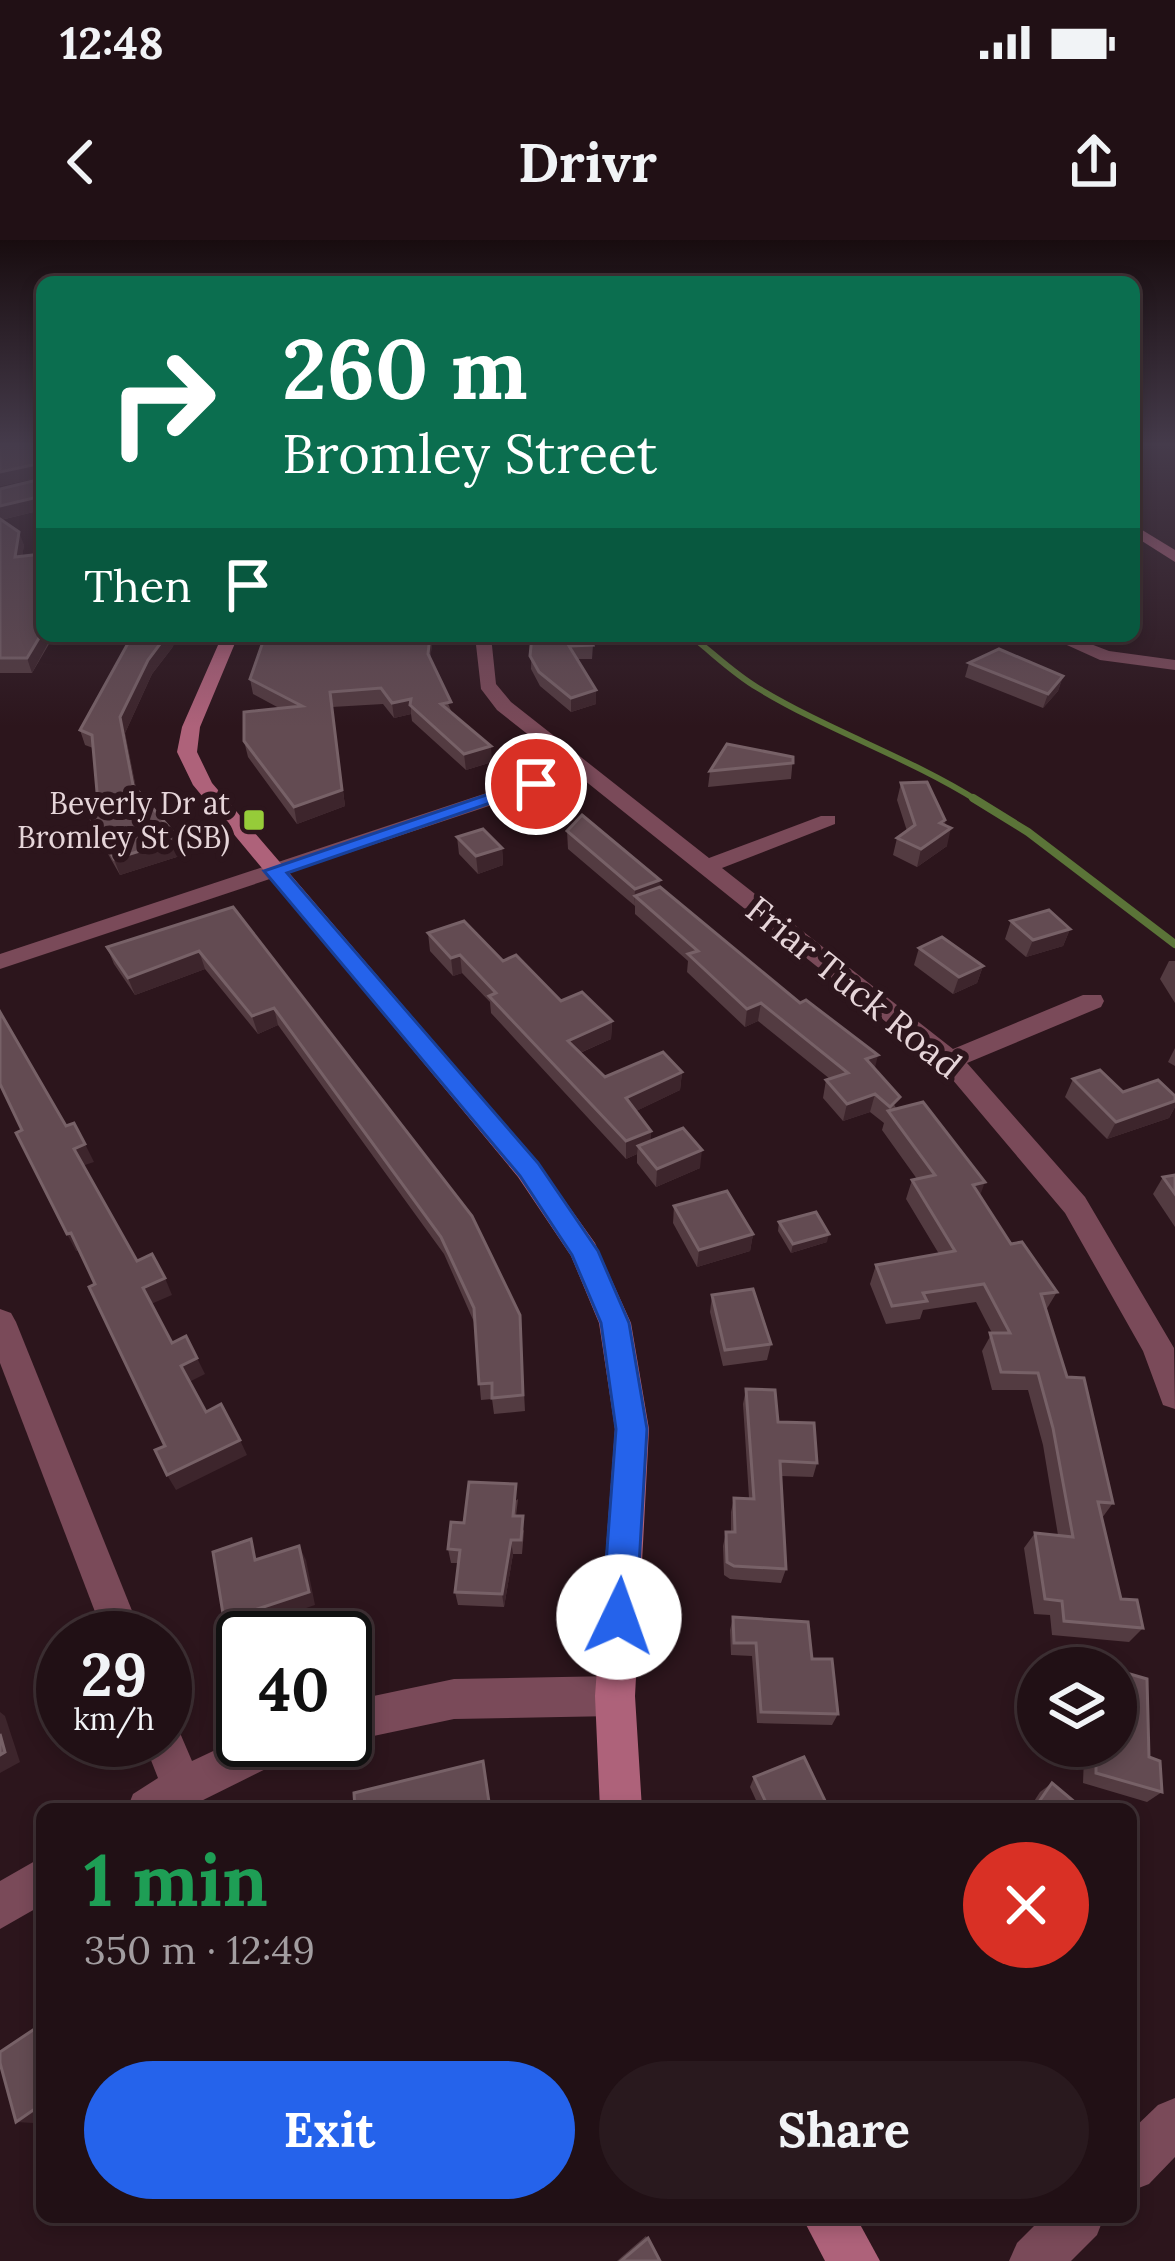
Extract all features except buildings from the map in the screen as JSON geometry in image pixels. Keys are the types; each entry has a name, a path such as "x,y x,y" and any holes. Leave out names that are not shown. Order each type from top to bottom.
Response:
{"street":[{"path":"227,642 191,727 187,752 203,785 529,1170 584,1251 615,1323 632,1429 615,1696 620,1803"},
{"name":"Friar Tuck Road","path":"483,642 487,685 504,706 950,1060 1075,1205 1166,1347 1175,1395"},
{"path":"1070,642 1106,656 1175,665"},
{"path":"0,962 580,769"},
{"path":"706,867 828,820"},
{"path":"950,1060 1092,1001"},
{"path":"0,1322 113,1611"},
{"path":"372,1716 454,1699 615,1696"},
{"path":"164,1767 165,1798 228,1767"},
{"path":"0,1907 36,1884"},
{"path":"1137,2160 1175,2122"},
{"path":"831,2223 854,2261"},
{"path":"1035,2261 1073,2223"}],"waterway":[{"path":"698,642 758,688 977,800"},
{"path":"973,798 977,800"},
{"path":"977,800 1028,832 1175,944"}],"place":[{"name":"Beverly Dr at Bromley St (SB)","path":"254,820"}],"route":[{"path":"536,784 274,871 529,1170 584,1251 615,1323 632,1429 619,1617"}]}
